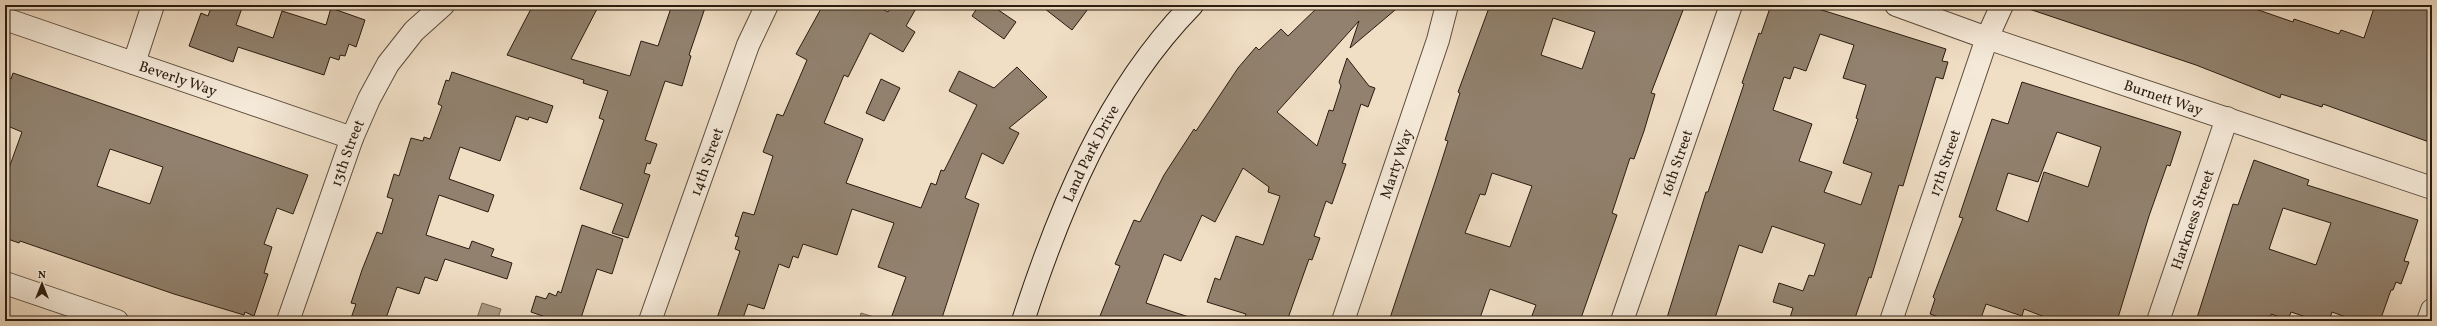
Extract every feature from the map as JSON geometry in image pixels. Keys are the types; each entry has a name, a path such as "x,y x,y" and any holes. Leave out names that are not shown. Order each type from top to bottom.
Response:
{"street":[{"path":"134,63 153,5"},
{"name":"13th Street","path":"288,321 352,138 388,64 414,31 443,5"},
{"name":"14th Street","path":"650,321 748,45 767,5"},
{"name":"Land Park Drive","path":"1023,321 1059,219 1088,153 1112,111 1153,51 1192,5"},
{"name":"Marty Way","path":"1343,321 1438,40 1447,5"},
{"name":"16th Street","path":"1622,321 1732,5"},
{"name":"Burnett Way","path":"1896,5 1987,38 2432,188"},
{"name":"17th Street","path":"1891,321 1987,38 2002,5"},
{"name":"Beverly Way","path":"5,20 352,138"},
{"name":"Harkness Street","path":"2158,321 2227,118"},
{"path":"5,283 117,321"},
{"path":"2428,321 2432,310"}],"shaded area":[{"path":"482,303 501,309 497,321 476,321"},
{"path":"861,313 874,317 872,321 859,321"}],"building":[{"path":"212,5 243,5 236,25 273,38 282,11 326,25 331,8 365,20 356,47 349,44 345,56 340,55 339,60 330,57 324,75 238,47 233,62 189,46 201,13 208,16"},
{"path":"533,5 599,5 571,59 630,76 641,41 658,46 672,5 706,5 689,55 691,56 682,86 665,81 645,140 657,144 650,164 647,163 644,173 650,175 628,238 612,233 623,204 580,189 604,120 599,118 608,91 583,83 584,80 507,55"},
{"path":"823,5 875,5 888,12 893,5 918,5 906,26 915,32 903,52 870,33 848,77 844,75 824,123 863,139 846,183 921,208 931,183 936,185 941,170 944,171 977,105 949,91 959,71 994,88 1017,67 1047,97 1009,128 1019,133 1003,164 982,153 965,198 979,204 941,321 890,321 906,277 878,267 894,223 852,209 837,255 803,244 798,258 793,256 789,268 779,264 764,309 748,304 742,321 716,321 740,251 735,249 739,237 735,236 743,212 754,215 773,156 763,152 777,114 783,116 807,60 796,54"},
{"path":"979,5 991,5 1016,22 1004,39 972,16"},
{"path":"1040,5 1091,5 1072,30"},
{"path":"1320,5 1401,5 1350,48 1359,21 1277,112 1317,146 1329,110 1333,111 1341,86 1339,82 1347,58 1369,86 1375,88 1368,107 1361,104 1342,163 1346,164 1332,204 1326,201 1314,236 1320,238 1312,260 1309,259 1287,321 1243,321 1246,314 1207,302 1215,278 1220,280 1236,236 1263,245 1280,196 1268,192 1269,187 1243,168 1215,222 1202,215 1181,261 1164,254 1146,303 1189,317 1188,321 1098,321 1120,266 1115,264 1134,220 1140,222 1164,175 1194,129 1196,131 1238,68 1256,47 1259,50 1281,29 1288,36"},
{"path":"1490,5 1685,5 1651,93 1655,94 1644,131 1634,159 1630,158 1612,213 1617,215 1580,321 1530,321 1536,305 1490,289 1479,321 1389,321 1448,141 1445,140 1460,93 1458,92","holes":["1553,18 1595,32 1582,69 1541,55","1492,173 1532,186 1510,247 1465,233 1480,194 1485,195"]},
{"path":"1771,5 1806,5 1946,49 1942,61 1948,62 1943,79 1936,77 1903,186 1899,185 1871,278 1869,277 1854,321 1789,321 1793,308 1773,302 1779,283 1803,291 1809,275 1814,276 1825,244 1772,226 1762,253 1739,245 1714,321 1666,321 1706,192 1708,192 1744,84 1742,83 1759,33 1761,34","holes":["1820,34 1854,45 1843,78 1866,85 1856,118 1858,119 1843,163 1872,173 1861,205 1824,192 1832,172 1799,161 1812,124 1773,110 1784,77 1790,79 1794,67 1806,71"]},
{"path":"2027,5 2244,5 2293,22 2294,19 2339,34 2341,30 2364,38 2375,5 2432,5 2432,143 2323,104 2322,107 2281,94 2280,98 2196,65 2026,8"},
{"path":"452,72 553,106 547,123 529,117 528,120 516,116 500,161 460,147 449,179 494,195 488,212 439,195 426,235 469,249 472,241 494,249 491,256 512,263 507,279 445,259 437,281 425,277 419,294 397,287 385,321 350,321 356,304 351,303 362,270 377,232 382,234 393,199 387,197 394,174 399,176 411,138 423,141 424,137 430,139 442,106 438,104 446,80 449,81"},
{"path":"13,73 308,175 293,214 277,208 264,244 272,247 264,273 268,274 254,316 245,312 244,315 174,294 20,241 19,243 5,238 5,179 22,132 5,125 5,76 11,79","holes":["110,149 163,167 150,204 97,186"]},
{"path":"881,79 900,88 884,121 866,113"},
{"path":"2022,82 2181,132 2170,166 2167,165 2149,216 2117,321 2055,321 2024,309 2022,316 1986,304 1980,321 1951,321 1930,314 1935,299 1933,297 1963,218 1959,217 1992,119 2008,124","holes":["2057,132 2101,147 2088,187 2044,172 2028,222 1996,210 2008,173 2038,182"]},
{"path":"2254,160 2309,180 2307,185 2418,220 2404,261 2409,262 2401,284 2396,282 2393,290 2391,290 2380,321 2357,321 2332,312 2329,321 2318,321 2291,312 2288,320 2271,314 2270,321 2196,321 2233,204 2238,205","holes":["2283,208 2331,223 2316,265 2269,249"]},
{"path":"582,225 623,239 612,274 597,269 580,321 557,321 531,312 536,296 546,299 549,293 556,296 558,291 561,293"}]}
